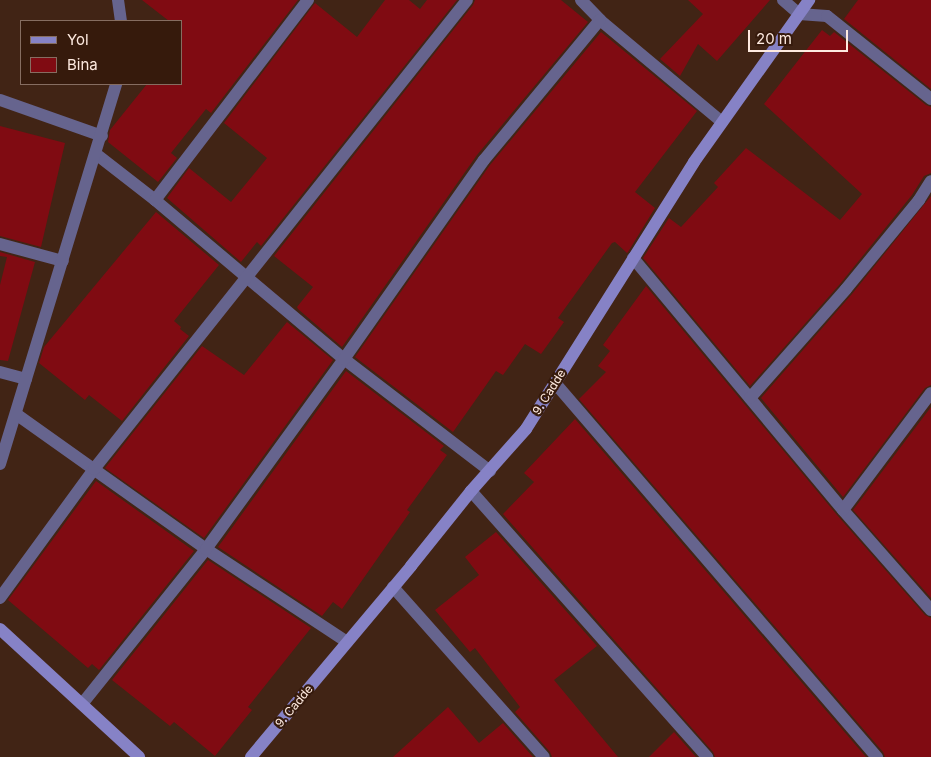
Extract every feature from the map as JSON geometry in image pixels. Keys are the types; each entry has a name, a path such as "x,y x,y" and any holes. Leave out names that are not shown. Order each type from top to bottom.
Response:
{"street":[{"path":"119,0 121,20"},
{"path":"155,200 308,0"},
{"path":"0,598 94,469 246,275 467,0"},
{"path":"580,0 600,20 722,122"},
{"path":"783,0 799,14 827,16 931,99"},
{"name":"9. Cadde","path":"251,757 471,491 526,429 633,258 722,122 809,0"},
{"path":"82,704 206,549 344,359 484,160 600,20"},
{"path":"0,464 102,136 116,85"},
{"path":"0,100 102,136"},
{"path":"96,154 246,275 344,359 490,471"},
{"path":"750,398 846,289 931,181"},
{"path":"0,244 63,261"},
{"path":"633,258 843,510 931,610"},
{"path":"0,372 26,379"},
{"path":"555,383 877,757"},
{"path":"843,510 931,393"},
{"path":"16,414 206,549 347,642"},
{"path":"471,491 706,757"},
{"path":"393,587 544,757"},
{"path":"0,629 140,757"}],"building":[{"path":"142,0 298,0 211,113 206,109 171,153 177,158 158,182 108,142 110,130 146,85 182,85 182,20 168,20"},
{"path":"385,0 409,0 420,9 427,0 457,0 261,246 257,242 241,262 167,198 189,168 231,202 267,158 224,123 315,3 357,37"},
{"path":"475,0 561,0 588,22 477,155 342,347 297,307 313,287 274,256 473,5"},
{"path":"688,0 770,0 717,61 698,44 680,76 660,59 703,14"},
{"path":"858,0 931,0 931,89 844,19"},
{"path":"822,30 830,36 834,32 931,107 931,173 924,176 912,195 840,284 750,386 643,258 669,218 681,227 718,187 714,183 746,148 840,220 862,194 764,104"},
{"path":"601,32 697,111 635,192 655,208 628,252 615,242 612,243 558,318 564,322 541,354 525,344 503,375 496,371 453,432 355,357 490,165"},
{"path":"0,126 65,143 41,247 0,236"},
{"path":"931,196 931,385 925,388 843,497 761,398 852,294"},
{"path":"156,212 219,265 174,321 189,336 122,421 89,395 85,400 39,363 44,347"},
{"path":"0,252 35,262 8,361 0,360 0,285 7,257 0,256"},
{"path":"646,286 837,515 925,615 931,618 931,757 885,757 883,752 579,399 606,372 598,366 610,351 603,345"},
{"path":"287,322 333,360 204,538 105,468 202,346 244,375"},
{"path":"346,371 444,446 440,450 447,455 407,510 410,512 342,609 333,602 322,616 218,547"},
{"path":"931,407 931,598 853,510"},
{"path":"575,419 866,757 715,757 713,752 503,514 534,482 524,473"},
{"path":"96,481 194,551 99,670 92,664 88,668 8,600"},
{"path":"496,532 597,646 554,680 618,757 552,757 550,752 515,712 520,707 475,648 470,652 435,610 479,575 465,557"},
{"path":"208,560 311,628 248,707 252,710 215,756 174,722 170,726 112,680"},
{"path":"448,707 479,743 503,723 533,757 393,757"},
{"path":"674,732 696,757 649,757"}]}
